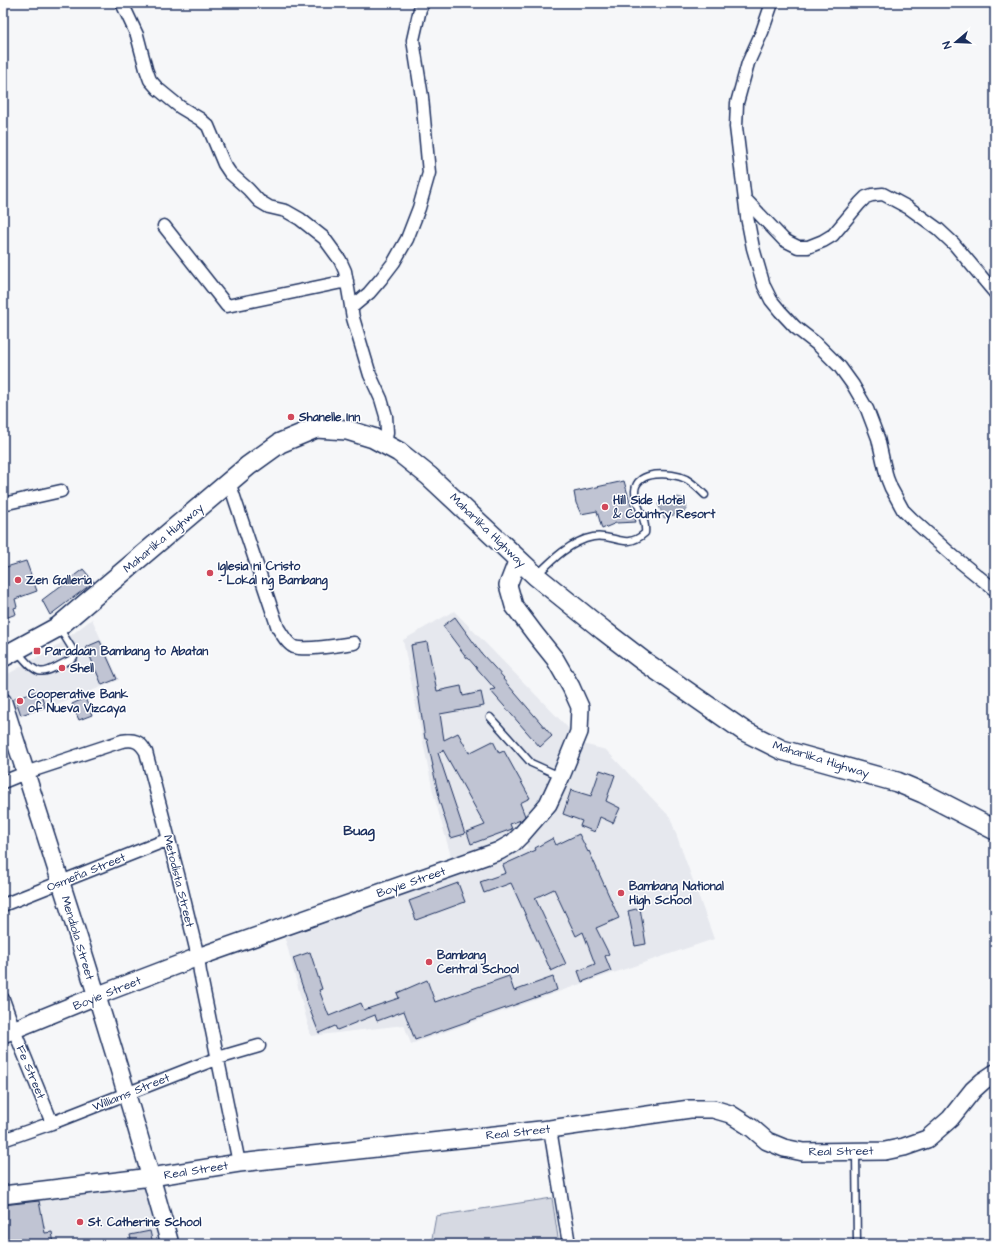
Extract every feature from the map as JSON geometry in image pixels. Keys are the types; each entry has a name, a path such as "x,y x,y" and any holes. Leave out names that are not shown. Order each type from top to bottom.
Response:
{"main road":[{"name":"Maharlika Highway","path":"10,654 58,627 248,466 280,443 316,428 347,430 373,438 399,452 429,476 536,576 642,660 744,730 782,750 896,782 923,793 995,830"}],"street":[{"path":"122,3 137,35 150,80 170,99 208,126 224,164 230,173 259,201 269,207 286,211 300,219 324,238 340,260 345,271 351,308 370,375 381,399 386,416 387,432 385,445"},
{"path":"351,308 369,293 394,262 408,239 426,186 429,173 428,151 422,97 412,40 423,3"},
{"path":"772,3 762,32 748,63 738,103 736,127 753,248 764,286 771,300 795,327 818,345 840,367 853,385 876,431 891,488 903,510 953,556 995,590"},
{"path":"746,200 784,240 798,247 808,247 833,235 866,197 883,194 909,208 938,229 954,244 995,293"},
{"path":"164,226 227,306 346,281"},
{"path":"229,482 278,628 285,638 293,646 304,649 354,643"},
{"path":"3,504 61,491"},
{"name":"Boyie Street","path":"8,1032 198,957 499,851 513,843 534,822 548,804 579,732 580,707 556,659 514,606 508,585 518,559"},
{"name":"Mendiola Street","path":"3,702 127,1093 170,1244"},
{"name":"Metodista Street","path":"3,782 25,773 122,741 129,740 138,742 142,745 146,752 169,839 198,957 239,1163"},
{"name":"Osmeña Street","path":"3,905 169,839"},
{"name":"Fe Street","path":"3,999 8,1032 52,1123"},
{"name":"Williams Street","path":"3,1140 52,1123 218,1058 259,1046"},
{"name":"Real Street","path":"3,1195 151,1177 239,1163 550,1129 690,1109 713,1109 730,1114 752,1128 767,1141 784,1148 803,1152 885,1151 904,1147 927,1139 950,1119 973,1090 995,1073"},
{"path":"550,1129 569,1244"}],"lane":[{"path":"536,576 571,547 592,537 611,538 624,542 633,540 645,533 646,527 635,492 636,485 644,478 662,474 674,475 685,479 696,486 705,495"},
{"path":"10,654 38,672 44,672 72,659 74,657 73,650 58,627"},
{"path":"490,718 531,763 561,776"},
{"path":"856,1151 857,1244"}],"shaded area":[{"path":"454,611 573,733 542,798 520,829 452,860 433,792 403,640"},
{"path":"92,619 119,680 55,705 16,718 3,677 57,646"},
{"path":"583,744 606,750 670,817 714,939 411,1044 404,1025 311,1036 285,938 528,848 525,841 550,816 569,779"},
{"name":"St. Catherine School","path":"146,1185 162,1244 3,1244 3,1201"},
{"path":"552,1198 559,1244 431,1244 436,1216"}],"water":[{"path":"678,497 684,499 687,508 684,512 664,518 658,504"}],"building":[{"name":"Hill Side Hotel & Country Resort","path":"624,481 636,522 616,523 602,529 597,511 581,514 576,503 574,492"},
{"name":"Zen Galleria","path":"26,561 37,591 15,599 17,607 14,608 16,614 3,619 3,568"},
{"path":"83,569 94,582 50,615 42,600"},
{"path":"455,617 482,654 552,736 540,747 490,690 495,689 467,658 443,626"},
{"path":"100,641 117,679 102,685 86,647"},
{"path":"427,642 437,691 461,686 463,696 481,692 484,706 440,714 444,740 458,733 469,753 493,741 499,753 504,751 530,798 520,803 525,816 521,820 510,824 512,829 471,844 467,832 485,825 443,750 438,753 465,834 451,838 438,797 427,739 425,739 411,645"},
{"path":"40,690 45,707 21,715 15,698"},
{"path":"85,698 92,715 79,720 72,704"},
{"path":"600,770 615,775 606,801 620,808 613,823 600,817 595,832 580,826 582,821 563,814 571,790 591,796"},
{"path":"579,834 588,852 589,851 619,918 596,928 609,954 605,956 611,971 582,982 578,971 595,964 583,932 576,936 554,889 535,898 566,964 551,971 511,883 484,893 480,882 506,873 503,865 536,850 535,848 553,838 556,845"},
{"path":"458,883 465,902 416,920 409,901"},
{"path":"640,908 646,944 635,946 628,911"},
{"path":"310,952 322,989 319,990 329,1016 361,1003 364,1010 399,998 397,993 427,980 435,1002 509,976 514,991 553,977 557,990 415,1040 404,1011 377,1021 375,1015 337,1030 335,1026 319,1033 306,1000 293,958"},
{"path":"39,1201 45,1233 52,1232 54,1244 3,1244 3,1205"},
{"path":"150,1231 153,1244 132,1244 130,1235"}],"place":[{"name":"Shanelle Inn","path":"291,417"},
{"name":"Hill Side Hotel & Country Resort","path":"605,507"},
{"name":"Iglesia ni Cristo - Lokal ng Bambang","path":"210,573"},
{"name":"Zen Galleria","path":"18,580"},
{"name":"Paradaan Bambang to Abatan","path":"37,651"},
{"name":"Shell","path":"62,668"},
{"name":"Cooperative Bank of Nueva Vizcaya","path":"20,701"},
{"name":"Bambang National High School","path":"621,893"},
{"name":"Bambang Central School","path":"429,962"},
{"name":"St. Catherine School","path":"80,1222"}],"district":[{"name":"Buag","path":"359,830"}]}
